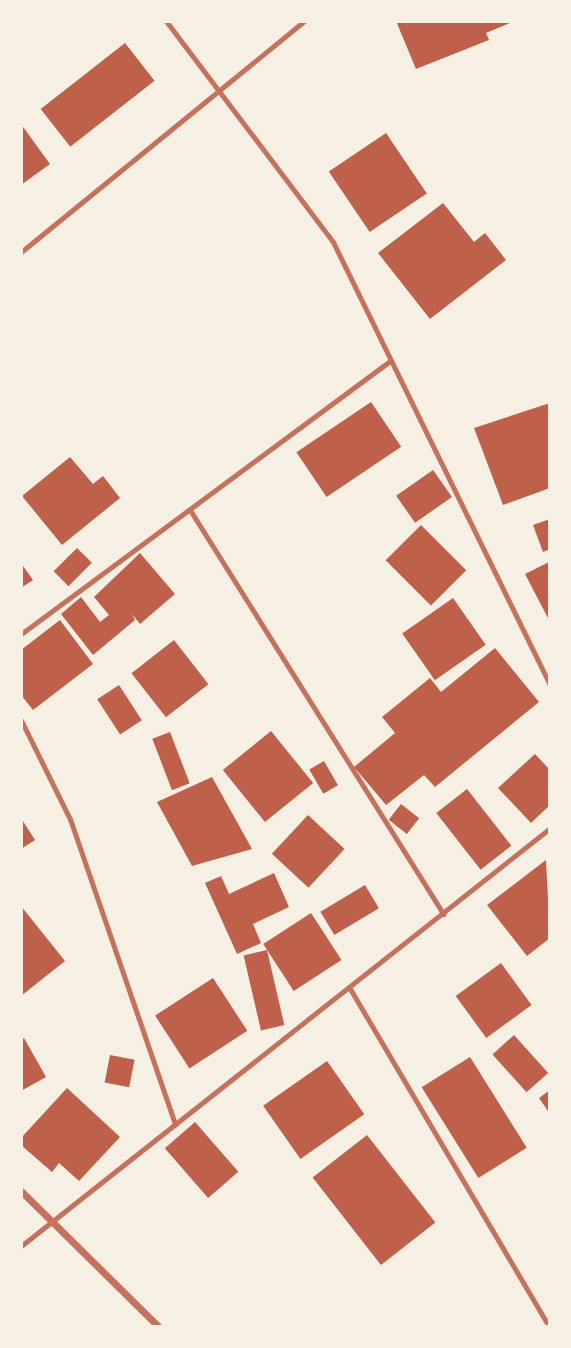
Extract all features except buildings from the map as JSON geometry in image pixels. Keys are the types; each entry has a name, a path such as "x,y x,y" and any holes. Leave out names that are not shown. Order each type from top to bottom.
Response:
{"street":[{"path":"21,1191 159,1327"}],"lane":[{"path":"166,21 222,90 333,242 550,685"},
{"path":"21,252 304,21"},
{"path":"21,634 391,360"},
{"path":"190,510 443,914"},
{"path":"21,720 23,730 70,819 175,1124"},
{"path":"21,1246 550,828"},
{"path":"349,987 549,1327"}]}
